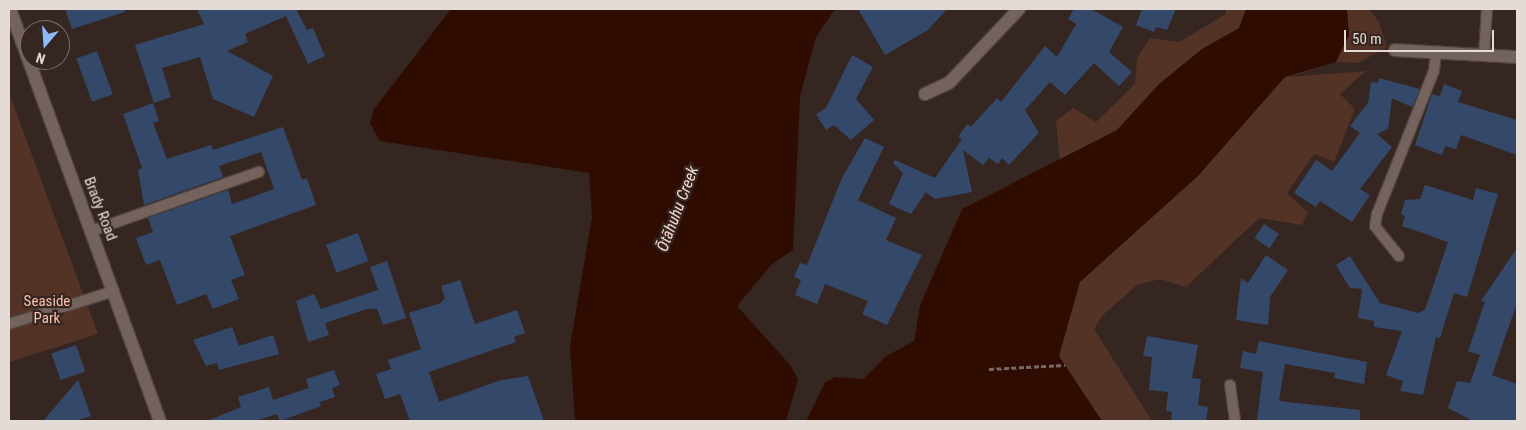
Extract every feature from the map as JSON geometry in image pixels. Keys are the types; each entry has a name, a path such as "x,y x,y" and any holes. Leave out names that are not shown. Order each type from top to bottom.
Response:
{"street":[{"name":"Brady Road","path":"10,9 160,421"},
{"path":"926,94 949,84 1019,9"},
{"path":"1395,50 1517,57"}],"lane":[{"path":"1484,55 1487,9"},
{"path":"1399,256 1375,226 1377,214 1434,71 1436,52"},
{"path":"91,231 259,172"},
{"path":"9,324 114,291"},
{"path":"1230,385 1235,421"}],"path":[{"path":"989,369 1065,365"}],"green space":[{"path":"1225,9 1369,9 1379,22 1387,47 1358,63 1336,62 1288,77 1366,71 1340,94 1355,109 1334,162 1314,154 1287,193 1308,213 1302,225 1259,218 1186,287 1160,279 1137,285 1103,315 1094,329 1152,421 806,421 825,382 835,377 863,379 886,356 914,341 920,305 962,209 1060,161 1056,121 1073,108 1096,122 1135,84 1137,58 1150,38 1179,42 1226,14"},
{"name":"Seaside Park","path":"9,93 98,334 9,362"}],"water":[{"name":"Ōtāhuhu Creek","path":"451,9 835,9 816,37 800,96 793,250 772,264 737,306 791,366 798,380 786,421 575,421 570,346 592,217 589,173 380,141 370,123 374,109"},
{"path":"1246,9 1347,9 1349,35 1336,62 1285,77 1198,176 1080,282 1059,356 1102,421 806,421 825,382 835,377 863,379 886,356 914,341 920,305 962,209 1117,130 1159,84 1202,49 1239,28"}],"building":[{"path":"65,9 125,9 125,12 72,29"},
{"path":"197,9 302,9 297,11 307,30 313,28 325,56 308,64 286,16 245,34 248,42 227,51 273,76 254,117 213,99 200,57 162,68 171,97 154,103 135,45 204,24"},
{"path":"858,9 947,9 928,30 885,55"},
{"path":"1074,9 1091,9 1123,27 1109,52 1132,72 1119,86 1094,63 1065,95 1050,82 1025,110 1039,133 1009,165 1002,158 998,164 989,158 983,165 963,150 972,192 935,199 926,192 911,214 889,204 903,173 893,163 895,160 935,178 962,139 958,137 967,124 971,127 997,98 1001,102 1045,46 1057,57 1076,24 1068,19"},
{"path":"1142,9 1176,9 1167,30 1156,27 1154,32 1136,25"},
{"path":"97,51 113,94 92,102 76,59"},
{"path":"852,55 873,67 856,99 874,120 851,140 834,125 826,130 816,114 826,108"},
{"path":"1379,78 1420,89 1412,107 1392,98 1388,129 1377,134 1392,147 1360,189 1370,195 1352,222 1320,201 1316,207 1294,193 1316,160 1332,171 1360,133 1350,126 1368,103 1371,82 1378,83"},
{"path":"1444,84 1462,91 1458,102 1517,120 1517,155 1461,135 1456,149 1445,146 1442,155 1415,145 1432,94 1440,96"},
{"path":"153,103 159,121 153,123 167,159 211,145 213,150 283,127 302,180 307,178 316,205 230,236 245,275 231,280 239,299 213,309 206,294 177,305 160,260 146,265 136,238 153,232 148,218 228,190 232,204 274,189 261,152 219,166 223,177 144,205 138,170 142,168 123,114"},
{"path":"865,138 884,147 858,200 896,218 886,240 922,255 887,325 862,314 868,301 825,284 817,304 795,295 801,280 794,277 800,263 807,265 842,178"},
{"path":"1425,185 1473,200 1476,188 1498,194 1467,297 1454,293 1440,338 1436,337 1423,395 1400,391 1403,381 1386,375 1402,331 1374,327 1374,321 1358,318 1362,289 1350,288 1336,265 1350,256 1380,303 1418,313 1425,310 1448,242 1402,226 1405,216 1401,214 1405,200 1420,199"},
{"path":"1264,224 1279,234 1269,248 1254,238"},
{"path":"358,233 368,261 336,273 326,245"},
{"path":"1517,248 1517,303 1492,375 1517,384 1517,421 1473,421 1448,408 1457,381 1470,383 1480,355 1468,351 1485,302 1481,301"},
{"path":"1266,255 1288,270 1270,297 1268,325 1236,320 1241,278 1248,283"},
{"path":"387,261 406,318 383,325 377,309 367,309 325,323 329,335 308,342 296,301 314,294 321,309 378,290 370,267"},
{"path":"460,280 475,324 517,310 525,333 514,337 516,342 429,372 439,402 501,380 528,376 544,421 410,421 400,394 385,399 376,374 391,369 388,360 421,349 409,313 441,303 445,298 441,286"},
{"path":"232,327 239,346 273,335 279,354 219,370 217,363 206,366 193,340"},
{"path":"1147,336 1198,345 1192,378 1201,379 1198,405 1208,407 1206,421 1171,421 1172,412 1166,411 1168,392 1149,390 1152,357 1143,356"},
{"path":"1259,341 1367,362 1364,384 1334,378 1335,373 1285,364 1279,401 1360,410 1360,421 1257,421 1263,372 1240,368 1243,351 1256,354"},
{"path":"76,345 85,371 61,380 51,353"},
{"path":"334,370 340,385 332,388 335,397 320,402 321,406 280,421 277,414 255,421 207,421 241,407 238,397 269,387 273,400 309,388 306,379"},
{"path":"78,380 91,416 75,421 43,421"}]}
